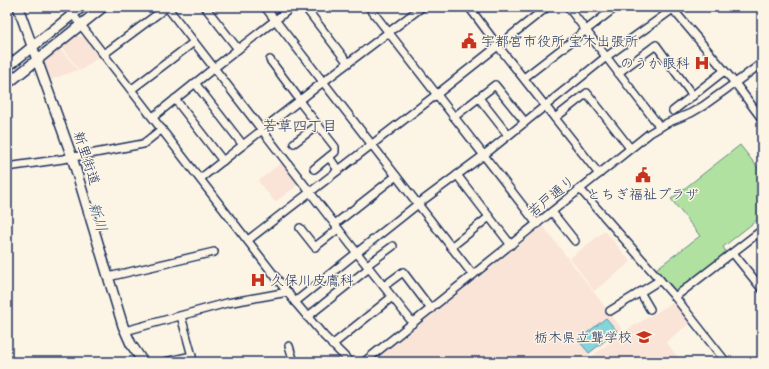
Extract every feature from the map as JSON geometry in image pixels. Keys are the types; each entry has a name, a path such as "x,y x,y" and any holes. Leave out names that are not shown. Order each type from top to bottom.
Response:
{"main road":[{"name":"新里街道","path":"18,7 72,157 125,331 131,344 143,362"},
{"path":"7,67 33,46 70,11 82,7"},
{"path":"7,84 103,7"}],"street":[{"path":"104,54 167,7 413,323"},
{"path":"205,7 238,49"},
{"path":"265,7 473,275"},
{"path":"153,117 194,83 292,7"},
{"path":"305,7 348,63"},
{"path":"369,7 537,224"},
{"path":"469,7 599,174"},
{"path":"248,240 547,7"},
{"path":"568,7 660,127"},
{"path":"524,78 586,30 608,10 616,7"},
{"path":"201,178 323,82 389,33 419,8"},
{"path":"295,302 418,204 484,155 606,57 672,8 762,119"},
{"path":"70,11 201,178 295,302 332,345 350,362"},
{"path":"132,89 194,42"},
{"path":"618,73 656,45 693,96"},
{"path":"270,60 335,146 335,152 314,169"},
{"name":"若戸通り","path":"364,362 630,148 660,127 703,106 762,63"},
{"path":"673,111 684,104 724,71"},
{"path":"194,83 243,145"},
{"path":"454,117 495,86 525,122"},
{"path":"555,118 587,93 630,148"},
{"path":"479,98 508,135"},
{"path":"175,99 222,161"},
{"path":"684,104 691,113"},
{"path":"294,142 318,125"},
{"path":"7,167 143,144 162,129"},
{"path":"329,157 338,170"},
{"path":"457,175 511,245"},
{"path":"300,228 315,247 337,226 396,176"},
{"path":"580,189 675,297 726,362"},
{"path":"552,212 575,241"},
{"path":"452,247 489,217"},
{"path":"675,297 762,231"},
{"path":"307,317 392,246"},
{"path":"108,277 214,252"},
{"path":"733,253 762,289"},
{"path":"384,286 403,272 431,309"},
{"path":"610,311 660,280"},
{"path":"125,331 227,303 288,292"},
{"path":"640,292 650,309"},
{"path":"332,345 392,297"},
{"path":"165,362 192,356 181,316"},
{"path":"289,346 294,362"}],"shaded area":[{"path":"76,36 85,37 100,56 80,71 61,47"},
{"path":"60,49 78,70 47,81 43,67 45,61"},
{"path":"285,160 302,182 275,202 258,181"},
{"path":"543,226 622,329 580,362 373,362"},
{"path":"605,231 631,262 594,291 570,258"},
{"name":"栃木県立聾学校","path":"674,302 691,322 666,342 682,362 585,362 623,332"}],"green space":[{"path":"740,145 762,173 762,216 723,247 727,253 680,290 676,291 656,269 700,236 671,199"}],"water":[{"path":"606,318 617,331 589,353 578,340"}],"waterway":[{"name":"新川","path":"39,79 47,101"},
{"name":"新川","path":"129,350 137,362"}],"place":[{"name":"宇都宮市役所 宝木出張所","path":"469,41"},
{"name":"のうか眼科","path":"702,63"},
{"name":"とちぎ福祉プラザ","path":"643,175"},
{"name":"久保川皮膚科","path":"258,280"},
{"name":"栃木県立聾学校","path":"644,337"}],"district":[{"name":"若草四丁目","path":"300,126"}]}
